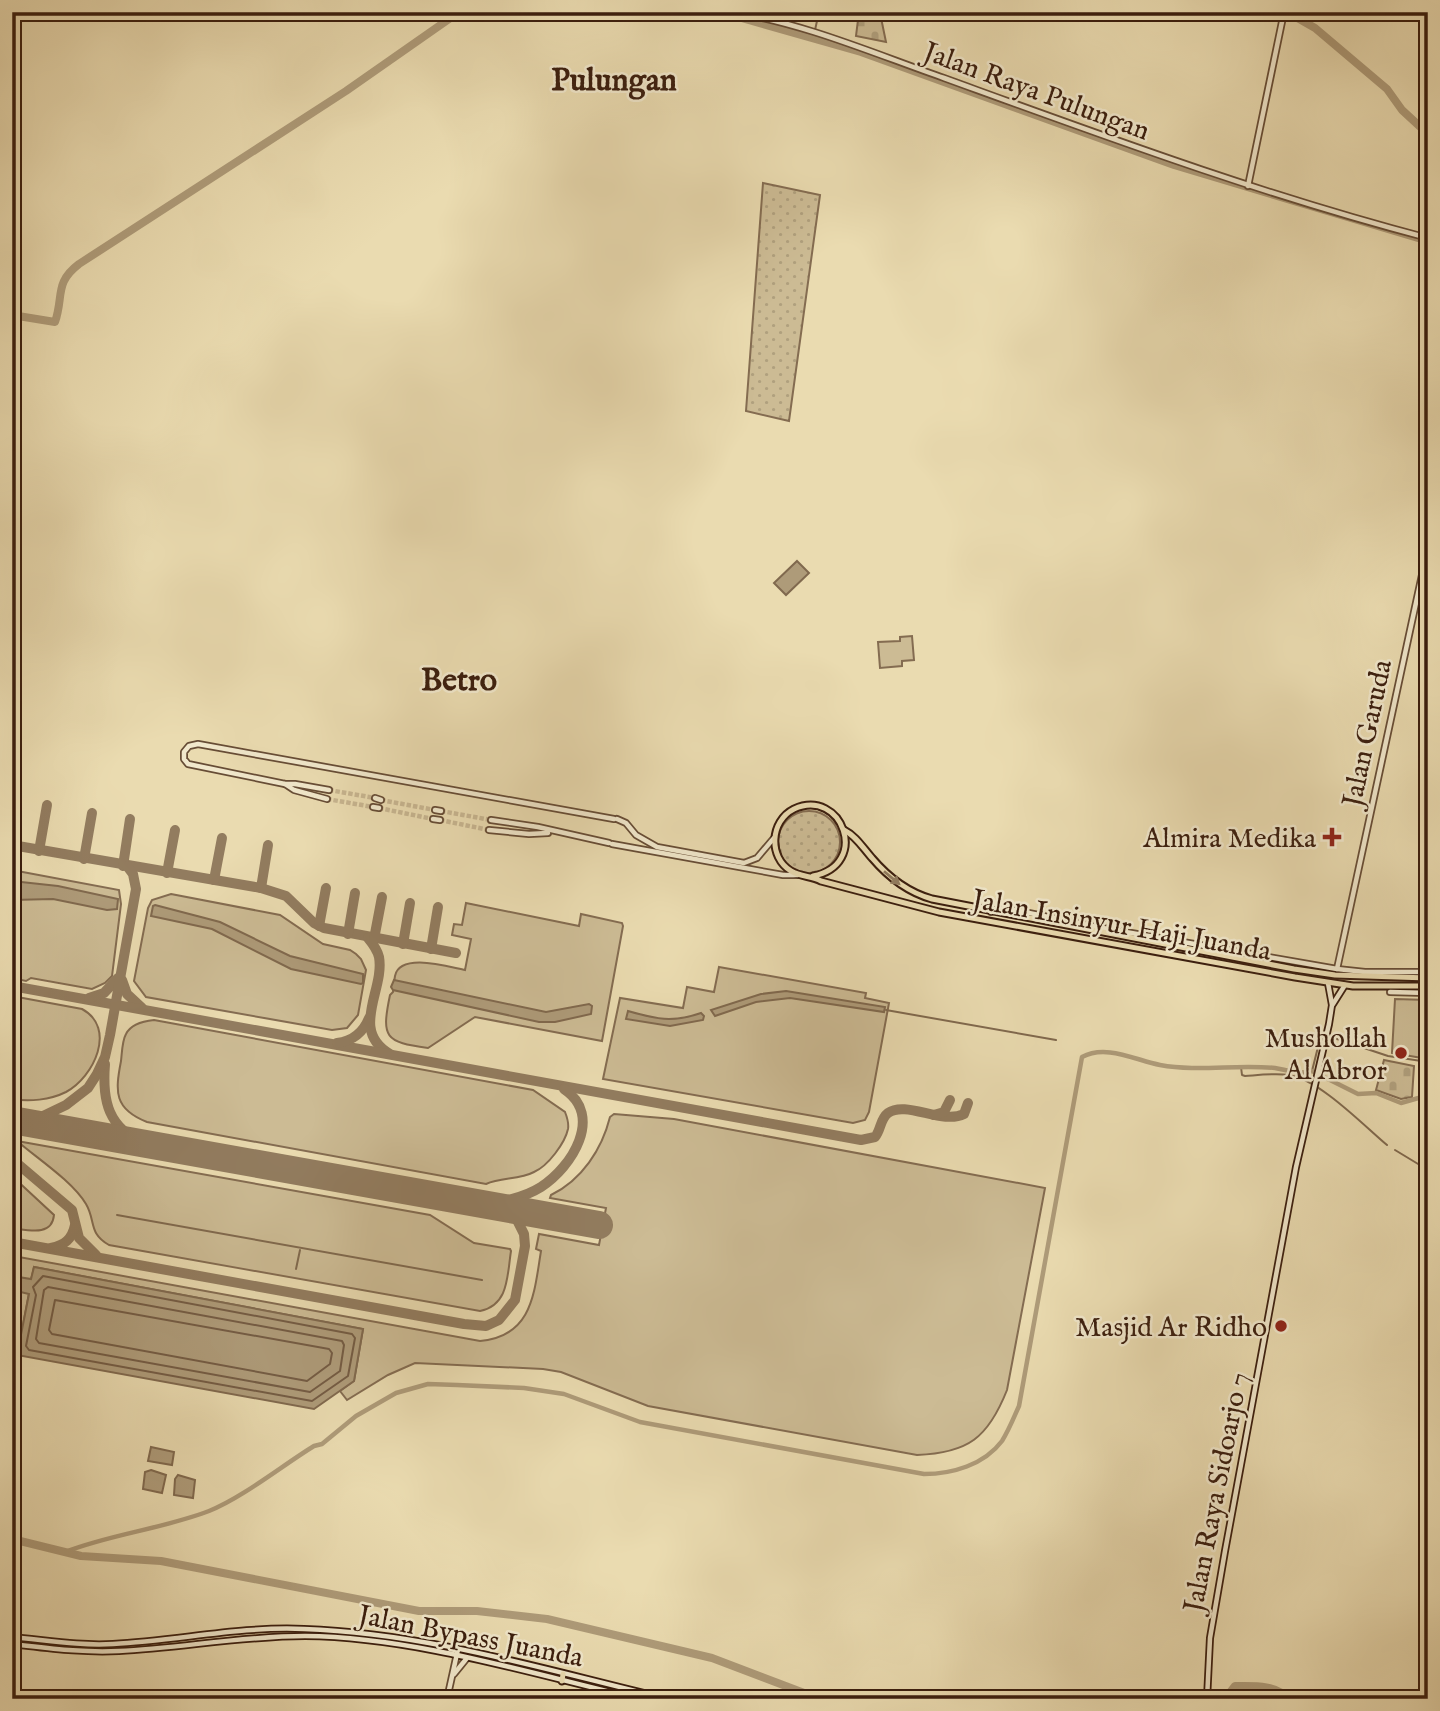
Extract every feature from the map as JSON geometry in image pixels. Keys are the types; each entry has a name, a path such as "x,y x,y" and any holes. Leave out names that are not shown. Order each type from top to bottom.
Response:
{"highway":[{"path":"809,806 820,807 832,813 844,830 845,846 840,860 828,871 813,876 799,875 785,867 780,860 775,837 779,823 789,813 809,806"},
{"name":"Jalan Insinyur Haji Juanda","path":"844,830 854,836 881,869 913,893 991,912 1213,953 1294,966 1428,978"},
{"name":"Jalan Insinyur Haji Juanda","path":"813,876 821,881 911,906 1328,983 1428,986"},
{"path":"1012,926 1014,916"},
{"path":"1211,962 1213,953"},
{"path":"1422,1699 1428,1693"}],"street":[{"name":"Jalan Raya Pulungan","path":"731,12 815,33 1248,186 1428,238"},
{"path":"1248,186 1283,13"},
{"name":"Jalan Garuda","path":"1337,969 1428,547"},
{"path":"329,790 285,784 187,763 184,752 189,746 198,744 615,819 626,823 636,835 657,847 744,863 757,858 775,837"},
{"path":"285,784 294,790 327,799"},
{"path":"435,810 441,811"},
{"path":"433,819 440,820"},
{"path":"491,820 783,875 799,875"},
{"path":"489,830 537,834 552,832"},
{"name":"Jalan Insinyur Haji Juanda","path":"991,912 1006,908 1294,966 1366,974 1428,972"},
{"name":"Jalan Raya Sidoarjo 7","path":"1328,983 1332,1005"},
{"name":"Jalan Raya Sidoarjo 7","path":"1207,1699 1210,1638 1215,1604 1296,1167 1332,1005 1345,985"},
{"path":"1390,992 1428,993"},
{"name":"Jalan Bypass Juanda","path":"12,1637 76,1644 113,1644 273,1629 388,1636 458,1649 640,1699"},
{"path":"354,1633 354,1639"},
{"name":"Jalan Bypass Juanda","path":"12,1644 106,1651 257,1638 304,1636 354,1639 414,1647 669,1699"},
{"path":"447,1699 458,1649"},
{"path":"454,1675 467,1658"},
{"path":"1422,1699 1428,1687"}],"green space":[{"path":"859,12 880,13 886,42 856,36"},
{"path":"763,183 820,195 789,421 746,411"},
{"path":"912,636 914,660 902,661 902,666 880,668 878,642 900,641 900,637"},
{"path":"809,811 831,820 840,842 831,864 809,873 787,864 778,842 787,820"},
{"path":"12,870 119,890 121,904 112,976 105,983 92,989 31,978 26,981 12,978"},
{"path":"171,894 280,915 323,944 350,950 361,959 366,970 358,1015 347,1028 332,1030 146,997 134,981 148,908 152,900"},
{"path":"466,903 579,926 581,914 622,923 602,1041 475,1017 428,1048 403,1043 390,1035 386,1021 387,1009 399,969 415,963 426,963 465,970 471,939 452,935 454,924 462,925"},
{"path":"719,967 866,993 865,998 889,1003 869,1112 865,1120 853,1123 603,1079 620,998 683,1008 687,987 714,992"},
{"path":"12,996 82,1009 93,1017 100,1040 98,1052 85,1075 66,1092 39,1100 12,1099"},
{"path":"1395,999 1428,1000 1428,1059 1392,1053"},
{"path":"154,1020 533,1090 565,1112 568,1129 555,1154 545,1165 528,1175 486,1184 147,1122 136,1117 123,1105 119,1098 118,1082 126,1034 134,1025"},
{"path":"1384,1060 1414,1066 1412,1097 1401,1099 1376,1090"},
{"path":"614,1114 674,1119 1045,1188 1007,1390 984,1431 974,1440 950,1451 917,1455 648,1406 561,1372 543,1369 415,1363 388,1375 347,1400 340,1391 354,1381 363,1329 34,1267 31,1280 12,1276 12,1259 19,1257 480,1341 498,1337 511,1331 528,1310 541,1251 536,1249 539,1234 599,1245 606,1208 550,1198 572,1181 589,1162 602,1141 610,1117"},
{"path":"17,1141 430,1215 474,1243 510,1249 505,1288 497,1303 480,1311 109,1245 95,1231 89,1210 80,1195"},
{"path":"12,1176 54,1215 49,1227 32,1231 12,1228"},
{"path":"12,1290 29,1293 12,1384"}],"water":[{"path":"797,561 809,573 786,595 774,583"},
{"path":"12,881 58,886 118,899 117,909 107,910 53,899 12,900"},
{"path":"155,905 220,922 290,956 363,974 363,983 291,969 212,929 151,916"},
{"path":"394,980 546,1012 589,1004 592,1006 591,1014 555,1022 539,1022 393,990 391,987"},
{"path":"786,991 885,1007 884,1012 790,998 756,1002 715,1016 711,1010 761,994"},
{"path":"628,1011 664,1019 701,1013 704,1016 703,1020 670,1026 626,1019"},
{"path":"34,1267 363,1329 354,1381 314,1409 17,1355 29,1294 12,1290 12,1276 31,1279"},
{"path":"151,1447 174,1452 172,1465 148,1461"},
{"path":"151,1470 166,1475 162,1493 143,1489 145,1472"},
{"path":"178,1475 195,1480 193,1498 174,1495 175,1479"}],"waterway":[{"path":"12,315 55,322 63,284 79,264 346,91 459,12"},
{"path":"707,12 731,15 861,52 1174,165 1428,241"},
{"path":"815,30 819,12"},
{"path":"1287,12 1315,28 1387,89 1402,110 1428,134"},
{"path":"886,1010 1056,1040"},
{"path":"1331,1037 1388,1056 1428,1062"},
{"path":"1312,1071 1320,1039 1323,1038"},
{"path":"65,1552 191,1517 222,1505 314,1446 322,1444 356,1416 396,1393 428,1384 524,1388 564,1394 640,1422 924,1474 967,1467 986,1456 1002,1441 1019,1406 1082,1057 1091,1053 1111,1052 1174,1067 1261,1067 1312,1071 1358,1094 1376,1093 1401,1103 1422,1097 1428,1092"},
{"path":"1241,1067 1242,1075 1245,1076 1289,1075 1314,1085 1387,1145"},
{"path":"1395,1150 1428,1170"},
{"path":"12,1196 18,1197"},
{"path":"117,1215 482,1280"},
{"path":"296,1269 300,1250"},
{"path":"12,1539 81,1556 161,1561 419,1611 477,1611 547,1619 712,1658 820,1699"},
{"path":"1225,1699 1235,1686 1270,1688 1288,1699"}],"taxiway":[{"path":"39,851 47,805"},
{"path":"84,859 92,813"},
{"path":"123,866 130,819"},
{"path":"167,873 175,830"},
{"path":"214,880 222,838"},
{"path":"12,845 261,888 286,896 314,923 324,928 456,953"},
{"path":"261,888 268,845"},
{"path":"19,1121 41,1117 66,1105 88,1088 105,1057 136,889 133,874 127,866"},
{"path":"319,926 326,888"},
{"path":"348,934 355,893"},
{"path":"374,939 382,897"},
{"path":"403,944 410,903"},
{"path":"431,949 438,907"},
{"path":"368,938 378,954 380,970 371,1009 372,1033 378,1044 390,1054"},
{"path":"89,998 104,993 118,978"},
{"path":"122,980 127,994 142,1008"},
{"path":"12,986 861,1140 875,1137 885,1115 896,1110 955,1117 964,1114 968,1103"},
{"path":"337,1043 357,1035 369,1018"},
{"path":"105,1064 105,1090 110,1112 123,1130 145,1144"},
{"path":"478,1204 503,1201 526,1194 541,1187 563,1167 579,1141 582,1127 582,1113 576,1100 564,1089"},
{"path":"934,1115 944,1112 950,1100"},
{"path":"12,1159 72,1210 79,1238 96,1255"},
{"path":"12,1242 486,1326 499,1320 515,1300 525,1246 524,1234 516,1218 495,1207"},
{"path":"51,1248 67,1241 75,1225"}],"runway":[{"path":"12,1120 599,1225"}],"tunnel":[{"path":"329,790 375,798"},
{"path":"327,799 373,807"},
{"path":"381,800 435,810"},
{"path":"379,808 433,819"},
{"path":"441,811 491,820"},
{"path":"440,820 489,830"}],"place":[{"name":"Almira Medika","path":"1332,837"},
{"name":"Mushollah Al Abror","path":"1401,1053"},
{"name":"Masjid Ar Ridho","path":"1281,1326"}],"district":[{"name":"Pulungan","path":"614,79"},
{"name":"Betro","path":"459,679"}]}
